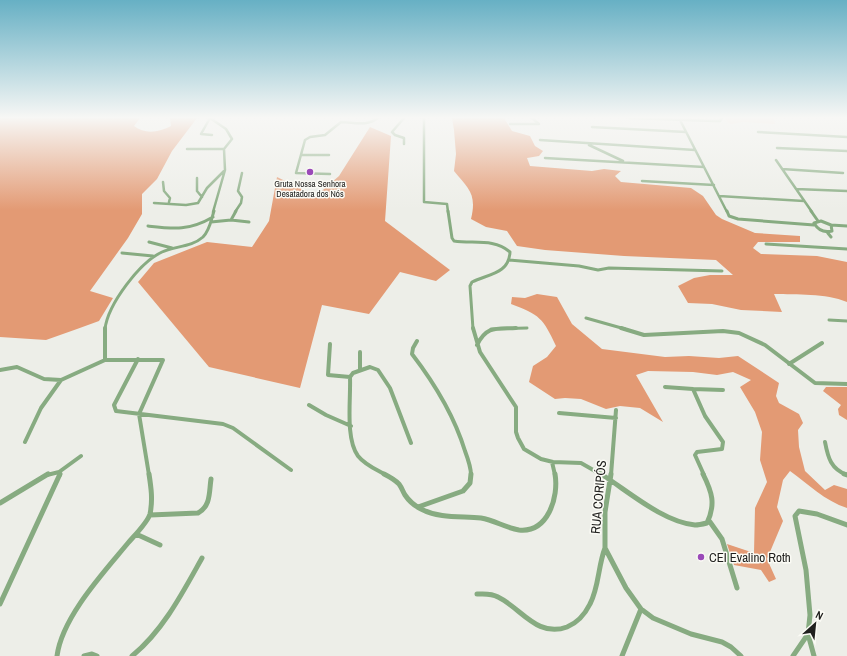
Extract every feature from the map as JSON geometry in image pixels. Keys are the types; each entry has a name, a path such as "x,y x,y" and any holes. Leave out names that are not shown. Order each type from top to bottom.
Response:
{"street":[{"path":"105,360 104,326 126,283 136,271 153,256 172,248 187,245 202,239 206,234 213,217 225,170 224,149 187,149"},
{"path":"303,149 296,173 330,174"},
{"path":"423,149 424,202 447,204 452,238 454,241 499,244 510,252 509,260 499,272 477,279 472,282 470,286 473,331 477,345 516,407 516,434 519,443 534,456 552,462 572,461 581,463 670,518 694,525 701,525 710,522"},
{"path":"596,149 624,162"},
{"path":"670,149 695,150 714,185 727,214 732,218 814,225 817,228 827,232 831,237"},
{"path":"791,149 847,151"},
{"path":"301,155 329,155"},
{"path":"545,158 704,167"},
{"path":"776,160 818,221 830,225 847,226"},
{"path":"782,169 843,173"},
{"path":"154,203 170,202 181,206 199,202 207,188 225,170"},
{"path":"231,220 241,203 242,197 238,191 242,173"},
{"path":"197,178 197,191 202,197"},
{"path":"642,181 714,185"},
{"path":"163,182 164,191 170,198 170,202"},
{"path":"796,189 847,191"},
{"path":"719,196 804,201"},
{"path":"148,226 189,229 201,225 213,217"},
{"path":"211,222 231,220 249,222"},
{"path":"814,225 818,221"},
{"path":"827,232 832,231 833,229 830,225"},
{"path":"149,242 172,248"},
{"path":"766,244 847,249"},
{"path":"122,253 153,256"},
{"path":"509,260 579,266 598,270 609,268 722,271"},
{"path":"586,318 644,335 718,331 734,332 756,340 815,383 847,384"},
{"path":"829,320 847,321"},
{"path":"477,345 482,335 491,329 527,328"},
{"path":"417,341 413,348 412,354 429,375 448,408 462,438 470,468 471,479 468,487 463,491 418,507"},
{"path":"789,364 822,343"},
{"path":"330,344 328,375 350,377"},
{"path":"360,352 360,370"},
{"path":"138,359 114,405 116,411 223,424 233,428 290,470"},
{"path":"0,370 17,367 44,379 61,380 105,360 163,360 138,414 152,493 150,515 94,584 68,624 58,648 57,656"},
{"path":"411,443 390,388 378,370 370,367 352,373 350,377 351,426 355,450 359,457 377,471 400,485 407,498 418,507 433,514 454,518 471,517 521,530 535,527 547,516 555,496 556,479 552,462"},
{"path":"25,442 41,408 61,380"},
{"path":"665,387 723,390"},
{"path":"693,389 705,416 723,442 722,448 697,452 696,460 711,494 713,508 710,522 722,538 737,588"},
{"path":"309,405 337,421 351,426"},
{"name":"RUA CORIPÓS","path":"616,410 605,519 605,548 626,588 641,609 653,618 691,634 722,642 731,647 741,656"},
{"path":"559,413 616,418"},
{"path":"825,442 830,464 838,472 847,475"},
{"path":"0,503 50,473 55,471 59,472 80,456"},
{"path":"0,604 60,474 59,472"},
{"path":"150,515 202,512 207,505 211,479"},
{"path":"793,656 808,634 810,625 810,597 795,516 799,511 808,510 847,525"},
{"path":"136,534 160,545"},
{"path":"477,594 490,594 500,598 539,626 554,628 570,627 581,617 590,604 596,589 602,555 605,548"},
{"path":"132,656 138,652 151,638 185,587 202,558"},
{"path":"622,656 641,609"},
{"path":"808,634 814,656"},
{"path":"84,656 92,654 98,656"}],"shaded area":[{"path":"0,149 174,149 157,179 142,194 142,214 128,238 90,291 113,298 99,321 46,340 0,337"},
{"path":"356,149 390,149 385,221 450,270 436,281 400,272 369,314 322,305 300,388 209,367 138,282 154,263 207,242 252,247 269,221 277,177 316,196 339,176"},
{"path":"456,149 539,149 543,151 539,156 527,158 530,166 592,171 604,169 621,171 615,176 621,182 691,188 703,196 716,215 722,219 755,233 800,236 800,242 758,242 753,248 761,254 817,256 847,262 847,302 830,297 774,294 782,312 741,310 712,304 688,303 678,286 694,278 710,275 733,275 716,260 624,256 545,250 517,246 507,231 486,227 471,219 473,203 470,192 454,171"},
{"path":"537,294 557,297 572,324 602,349 665,357 689,356 719,358 738,356 779,383 776,396 779,403 799,414 803,423 798,430 799,447 805,471 825,490 834,485 847,489 847,508 824,497 790,471 783,480 777,507 783,521 767,559 776,579 769,582 761,570 734,565 727,544 754,553 755,508 767,482 760,460 762,432 755,412 740,387 751,380 733,372 717,375 693,372 648,371 636,375 663,422 640,408 620,406 606,409 581,399 555,399 529,382 533,366 547,357 556,346 548,329 540,319 528,311 511,304 512,297 525,298"},
{"path":"826,387 847,387 847,420 839,415 838,409 841,405 823,391"}],"place":[{"name":"Gruta Nossa Senhora Desatadora dos Nós","path":"310,172"},
{"name":"CEI Evalino Roth","path":"701,557"}]}
